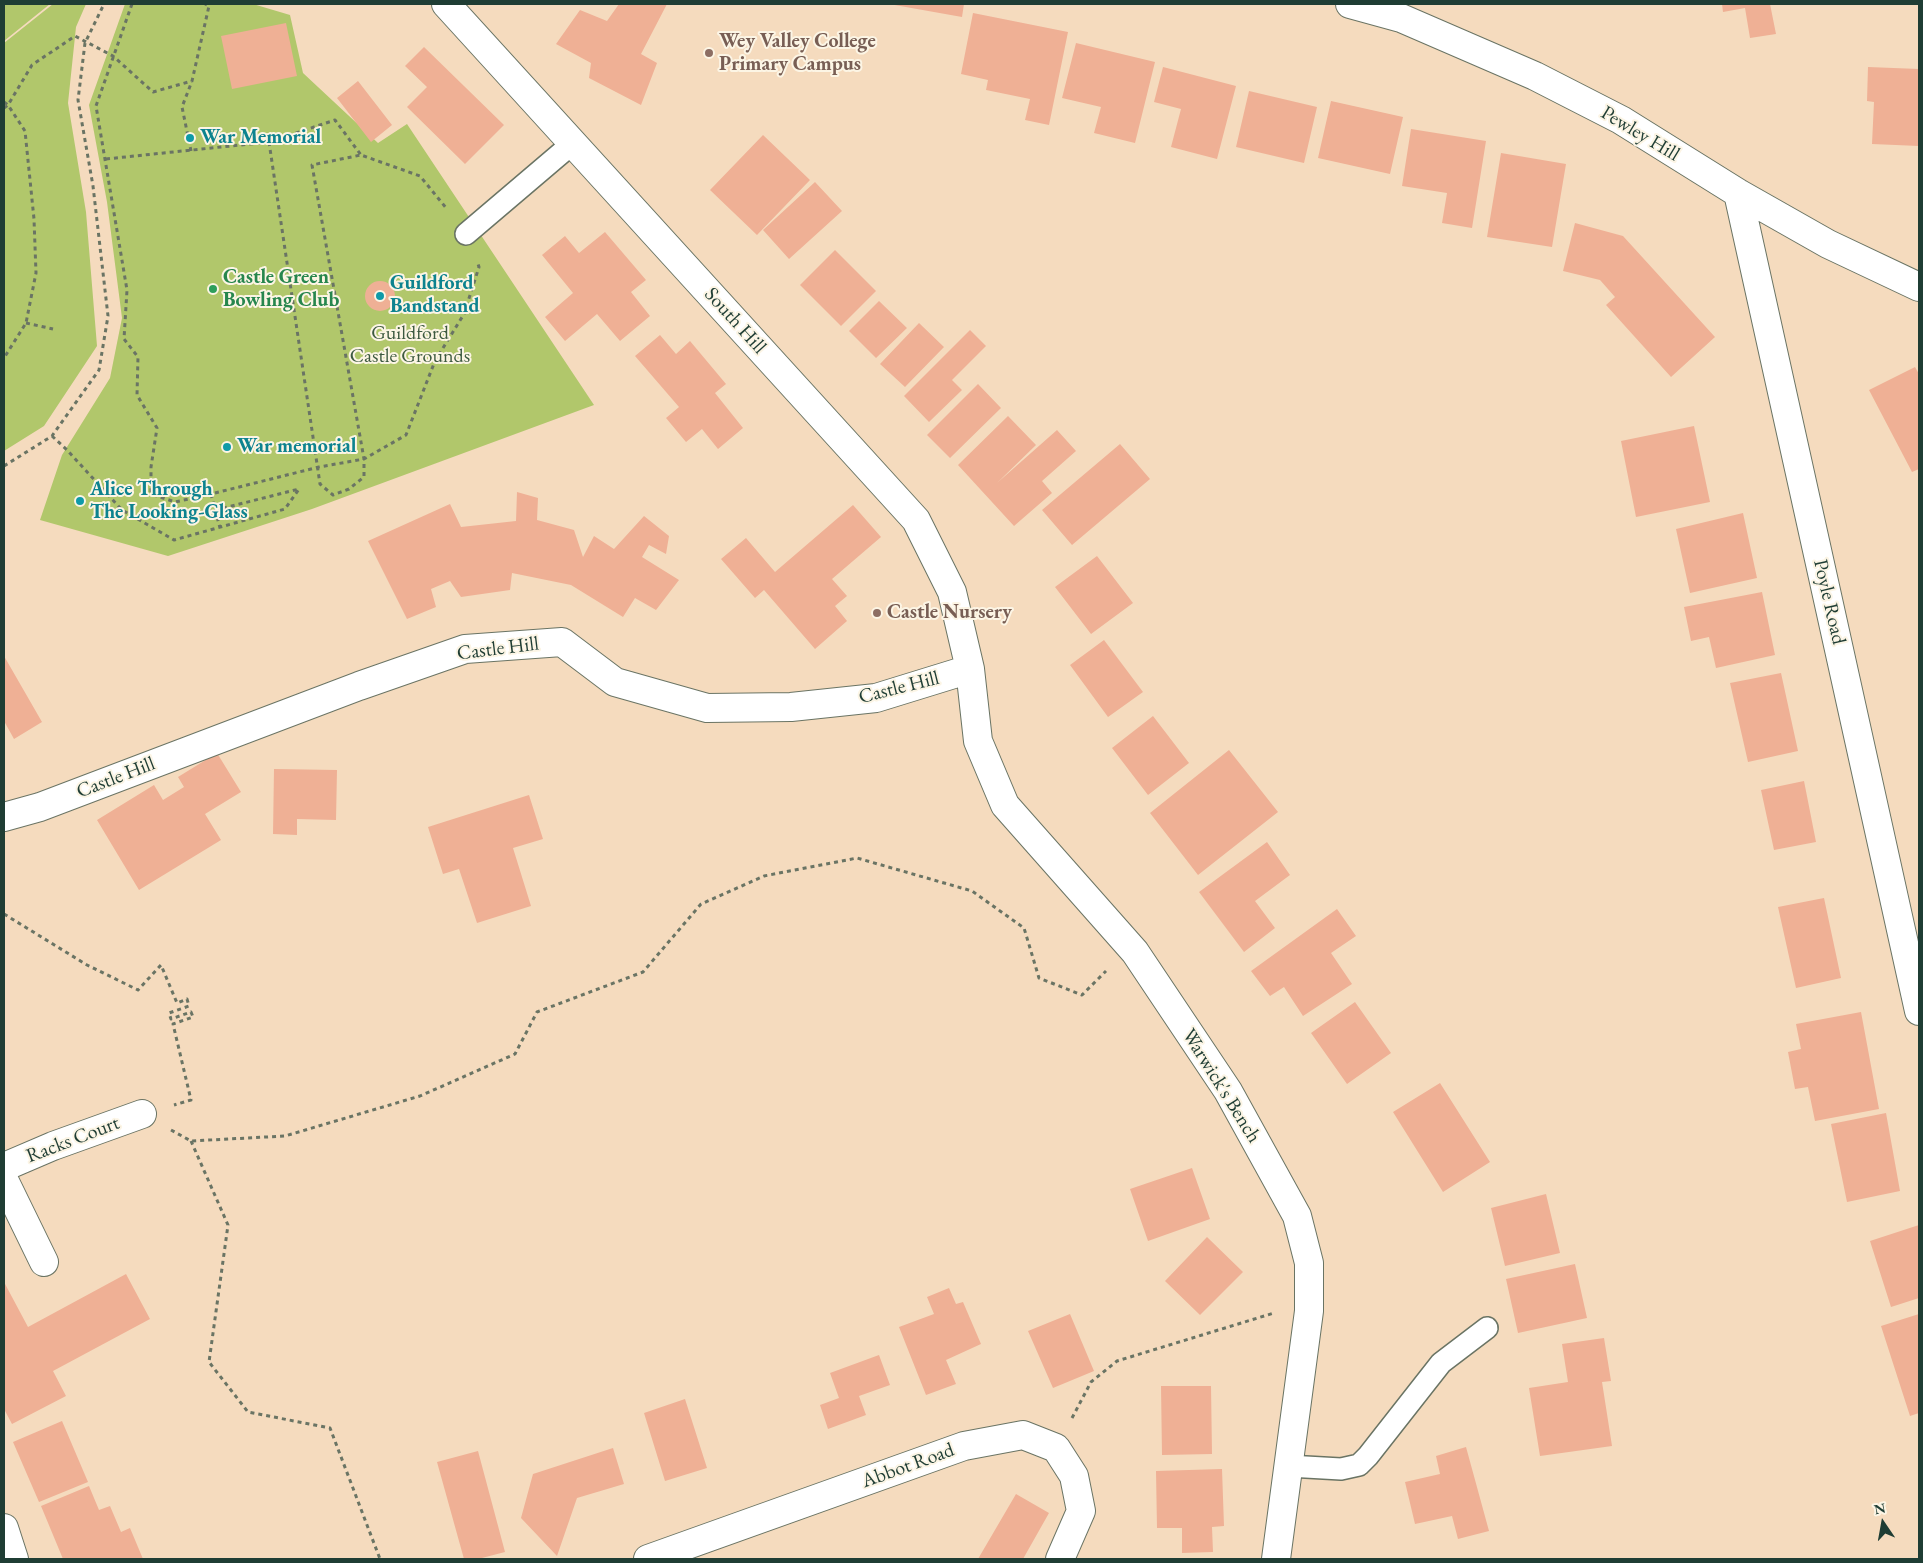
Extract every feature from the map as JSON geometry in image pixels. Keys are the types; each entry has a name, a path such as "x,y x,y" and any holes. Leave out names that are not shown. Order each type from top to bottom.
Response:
{"street":[{"name":"South Hill","path":"446,4 916,520 952,592 970,669"},
{"name":"Pewley Hill","path":"1350,4 1402,11 1535,76 1621,120 1738,193 1828,244 1919,287"},
{"name":"Poyle Road","path":"1738,193 1919,1011"},
{"name":"Castle Hill","path":"4,817 40,808 359,686 465,650 562,642 615,682 708,708 791,707 876,698 970,669"},
{"name":"Warwick's Bench","path":"970,669 978,741 1005,806 1135,952 1228,1091 1297,1216 1309,1263 1309,1311 1276,1559"},
{"name":"Racks Court","path":"4,1167 52,1146 142,1114"},
{"name":"Racks Court","path":"4,1180 44,1262"},
{"name":"Abbot Road","path":"648,1559 964,1446 1023,1435 1056,1448"},
{"path":"1056,1448 1074,1476 1081,1511 1060,1559"},
{"path":"4,1528 14,1559"}],"lane":[{"path":"466,234 573,143"},
{"path":"1288,1466 1340,1469 1358,1465 1368,1456 1440,1363 1487,1328"}],"path":[{"path":"4,466 52,436 99,370 108,316 93,186 78,100 85,43 104,4"},
{"path":"132,4 96,106 128,290 124,339 138,356 137,395 157,428 151,466 151,494 175,502 319,467 364,458 406,435 435,361 464,314 480,267 466,234 420,176 361,155 312,165 364,458 364,477 349,489 333,495 320,484 319,467 269,142"},
{"path":"191,151 182,107 192,81 209,6 205,4"},
{"path":"4,108 8,105 32,65 75,36 85,43 113,56 153,92 192,81"},
{"path":"4,102 25,131 34,218 36,273 26,323 4,358"},
{"path":"106,159 269,142 335,120 361,155"},
{"path":"26,323 53,328"},
{"path":"52,436 122,510 174,540 285,509 299,489 216,510 178,516"},
{"path":"211,494 220,528"},
{"path":"142,1114 191,1141 285,1136 420,1096 515,1054 537,1012 643,972 701,904 764,876 857,858 972,890 1024,928 1039,978 1082,995 1109,968 1135,952"},
{"path":"4,914 87,965 138,990 161,965 177,1003 187,999 189,1006 169,1013 171,1019 191,1012 193,1017 173,1024 191,1100 142,1114"},
{"path":"191,1141 228,1225 209,1362 248,1412 330,1428 380,1559"},
{"path":"1056,1448 1091,1382 1117,1361 1272,1313 1309,1311"}],"green space":[{"path":"4,4 50,4 4,41"},
{"path":"53,4 86,4 76,27 68,103 86,212 97,346 44,426 4,451 4,43"},
{"name":"Guildford Castle Grounds","path":"125,4 253,4 290,15 303,73 378,143 407,124 594,405 312,509 168,556 40,520 62,455 110,378 122,318 107,202 89,105"}],"building":[{"path":"619,4 667,4 641,54 657,63 641,105 589,78 591,63 556,44 580,10 607,21"},
{"path":"889,4 964,4 962,17"},
{"path":"1722,4 1770,4 1776,34 1750,38 1745,8 1723,12"},
{"path":"973,13 1068,32 1049,125 1025,120 1030,99 986,90 988,80 961,74"},
{"path":"286,23 297,76 232,89 221,36"},
{"path":"1076,43 1155,62 1135,143 1094,133 1101,107 1062,98"},
{"path":"424,47 504,125 465,164 407,107 427,87 405,66"},
{"path":"1163,67 1236,86 1217,159 1171,147 1181,109 1154,102"},
{"path":"1868,67 1919,69 1919,146 1872,144 1874,102 1867,101"},
{"path":"358,81 392,125 371,142 337,98"},
{"path":"1249,91 1317,107 1304,163 1236,147"},
{"path":"1331,101 1403,117 1390,174 1318,158"},
{"path":"1411,129 1486,141 1472,228 1442,223 1447,193 1402,186"},
{"path":"763,135 810,180 757,235 710,190"},
{"path":"1501,153 1566,164 1552,247 1487,237"},
{"path":"815,182 842,211 789,259 763,230"},
{"path":"1575,223 1623,236 1715,337 1671,377 1606,305 1615,297 1600,280 1563,271"},
{"path":"605,232 646,280 631,292 650,316 620,341 597,314 565,341 545,317 573,293 542,255 565,236 579,253"},
{"path":"835,250 876,291 841,326 800,285"},
{"name":"Guildford Bandstand","path":"380,281 386,282 394,290 394,302 386,310 380,311 374,310 366,302 365,296 366,290 374,282"},
{"path":"879,301 907,328 876,358 849,331"},
{"path":"919,323 944,347 905,387 880,364"},
{"path":"970,330 986,346 952,380 962,390 929,422 904,396"},
{"path":"660,335 676,354 690,341 726,384 715,393 743,428 718,449 702,429 686,442 666,418 679,407 635,356"},
{"path":"1915,367 1919,374 1919,469 1912,472 1869,390"},
{"path":"978,384 1001,408 950,458 927,435"},
{"path":"1008,416 1036,445 997,483 1057,430 1076,451 1042,481 1052,493 1014,526 958,465"},
{"path":"1694,426 1710,502 1636,517 1621,441"},
{"path":"1120,444 1150,479 1072,545 1042,510"},
{"path":"517,492 538,498 537,520 574,530 583,557 594,536 614,549 644,516 669,536 666,554 649,545 642,557 679,580 656,610 635,598 623,617 571,585 512,573 510,590 461,597 450,581 431,589 436,607 407,619 368,541 450,504 461,527 516,521"},
{"path":"853,505 881,537 832,579 847,596 835,606 847,621 815,649 764,590 755,598 721,559 746,538 775,572"},
{"path":"1743,513 1757,578 1690,593 1676,529"},
{"path":"1097,556 1133,603 1091,634 1055,587"},
{"path":"1762,592 1775,655 1716,668 1709,637 1691,641 1684,607"},
{"path":"1104,640 1143,692 1108,717 1070,665"},
{"path":"4,656 42,722 14,739 4,721"},
{"path":"1781,673 1798,751 1748,762 1730,683"},
{"path":"1153,716 1189,763 1148,795 1112,748"},
{"path":"1229,750 1278,812 1198,875 1150,813"},
{"path":"217,753 241,792 205,814 221,840 139,890 97,820 154,785 163,800 184,787 178,777"},
{"path":"274,769 337,770 336,820 297,819 297,835 273,834"},
{"path":"1804,781 1816,842 1774,850 1761,790"},
{"path":"529,795 543,839 513,848 531,906 477,923 459,869 443,874 428,827"},
{"path":"1267,842 1290,875 1255,901 1275,928 1244,952 1199,892"},
{"path":"1824,898 1841,978 1796,988 1778,907"},
{"path":"1337,909 1356,936 1331,953 1352,984 1303,1016 1284,987 1270,996 1251,971"},
{"path":"1355,1002 1391,1053 1347,1084 1311,1033"},
{"path":"1861,1012 1879,1109 1815,1121 1808,1087 1795,1089 1788,1052 1801,1049 1796,1024"},
{"path":"1440,1083 1490,1162 1443,1192 1393,1112"},
{"path":"1886,1113 1900,1191 1847,1202 1831,1124"},
{"path":"1192,1168 1210,1219 1148,1241 1130,1189"},
{"path":"1546,1194 1560,1253 1505,1266 1491,1208"},
{"path":"1919,1225 1919,1298 1891,1307 1870,1241"},
{"path":"1207,1237 1243,1272 1200,1315 1165,1281"},
{"path":"1575,1264 1587,1318 1518,1333 1506,1279"},
{"path":"126,1274 150,1319 53,1371 66,1396 12,1424 4,1409 4,1282 28,1327"},
{"path":"949,1288 956,1304 963,1302 981,1344 946,1360 956,1384 926,1395 899,1327 934,1314 927,1297"},
{"path":"1070,1314 1094,1371 1053,1388 1028,1331"},
{"path":"1919,1314 1919,1413 1910,1416 1881,1326"},
{"path":"1604,1338 1611,1381 1602,1382 1612,1446 1540,1456 1529,1388 1568,1382 1562,1344"},
{"path":"879,1355 890,1385 859,1396 866,1415 828,1429 820,1405 839,1398 830,1373"},
{"path":"1161,1386 1211,1386 1212,1454 1162,1455"},
{"path":"685,1399 707,1468 665,1481 644,1413"},
{"path":"62,1421 88,1482 39,1502 13,1442"},
{"path":"1466,1447 1489,1531 1458,1539 1452,1516 1415,1524 1405,1482 1440,1474 1436,1456"},
{"path":"613,1448 624,1484 577,1498 557,1556 521,1518 533,1474"},
{"path":"478,1451 505,1552 478,1559 464,1559 437,1462"},
{"path":"1222,1469 1224,1526 1212,1527 1213,1552 1182,1553 1182,1528 1157,1528 1156,1471"},
{"path":"89,1486 99,1510 110,1506 121,1532 130,1528 143,1559 63,1559 41,1506"},
{"path":"1016,1494 1049,1513 1023,1559 978,1559"}],"place":[{"name":"Wey Valley College Primary Campus","path":"709,53"},
{"name":"War Memorial","path":"190,138"},
{"name":"Castle Green Bowling Club","path":"213,289"},
{"name":"Guildford Bandstand","path":"380,296"},
{"name":"War memorial","path":"227,447"},
{"name":"Alice Through The Looking-Glass","path":"80,501"},
{"name":"Castle Nursery","path":"877,613"}]}
